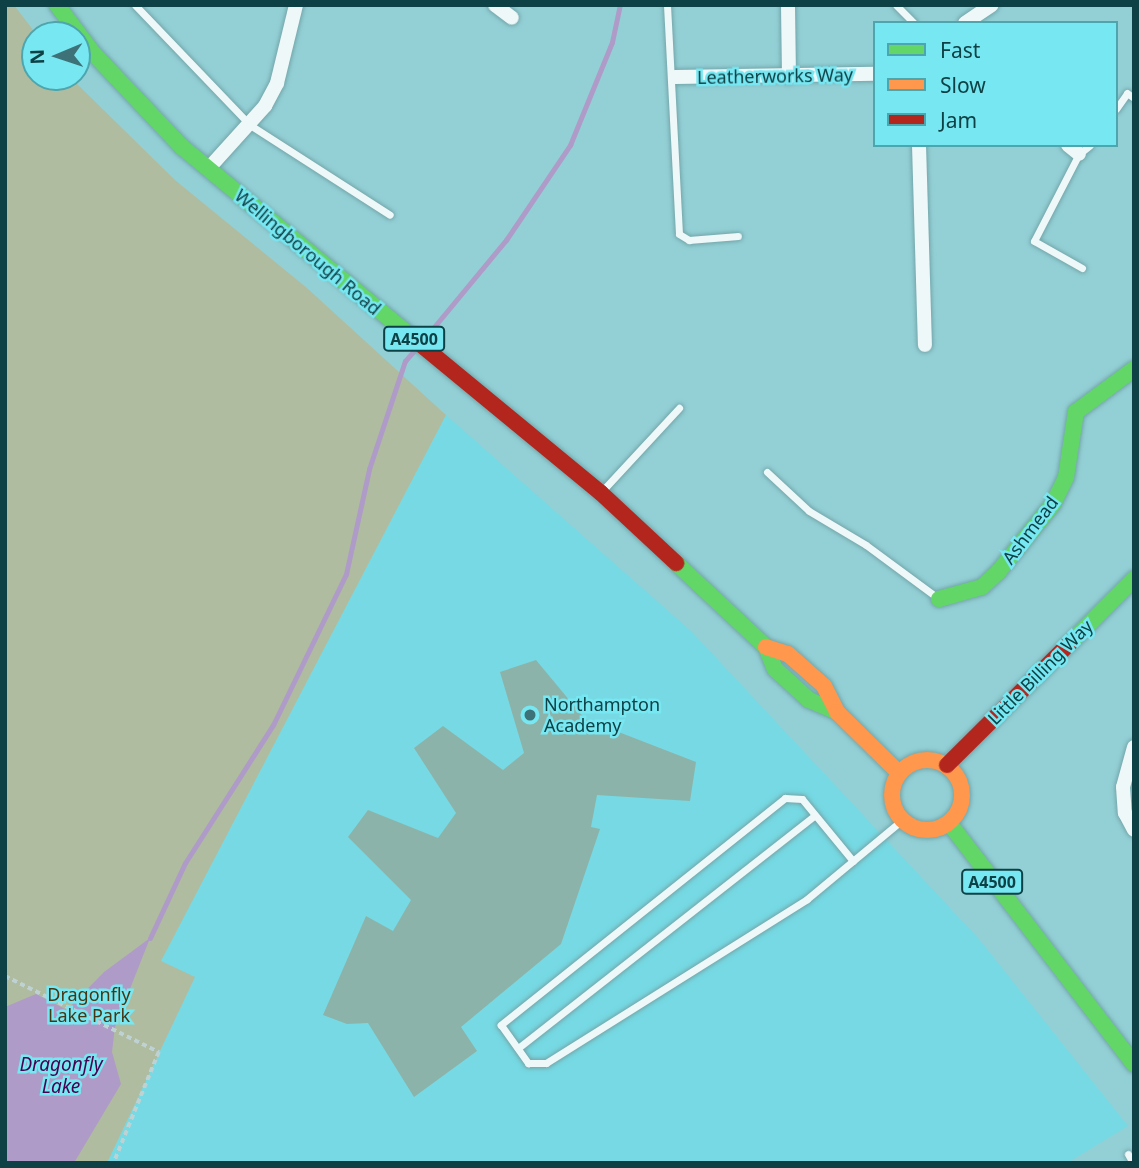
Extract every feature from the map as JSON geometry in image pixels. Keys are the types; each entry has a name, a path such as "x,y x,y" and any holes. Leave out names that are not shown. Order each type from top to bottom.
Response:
{"main road":[{"name":"Wellingborough Road","path":"57,5 143,108 209,169 601,493 766,647 789,654 824,687 837,712 899,773"},
{"name":"Ashmead","path":"939,599 982,587 999,571 1052,504 1066,477 1076,412 1134,369"},
{"name":"Little Billing Way","path":"947,765 1134,579"},
{"path":"922,760 947,765 963,794 949,823 925,831 902,820 892,802 899,773 922,760"},
{"name":"A4500","path":"949,823 1134,1064"}],"street":[{"path":"209,169 250,125 277,83 296,5"},
{"path":"495,5 512,18"},
{"path":"788,5 789,77"},
{"path":"968,21 992,5"},
{"name":"Leatherworks Way","path":"675,77 873,74"},
{"path":"919,147 925,345"},
{"path":"1134,747 1123,787 1125,813 1134,830"}],"lane":[{"path":"135,5 250,125 390,215"},
{"path":"667,5 675,77 679,234 689,240 738,236"},
{"path":"897,5 912,21"},
{"path":"1118,106 1127,93 1134,98"},
{"path":"1079,148 1034,241 1082,268"},
{"path":"601,493 679,408"},
{"path":"767,472 809,511 866,545 939,599"},
{"path":"853,861 802,799 785,798 501,1025 528,1063 547,1063 807,899 853,861 902,820"},
{"path":"518,1048 816,815"},
{"path":"1128,1154 1133,1163"}],"path":[{"path":"5,976 159,1052 114,1163"}],"shaded area":[{"name":"Northampton Academy","path":"446,415 692,632 979,939 1128,1126 1067,1163 107,1163 195,977 160,962"}],"green space":[{"name":"Dragonfly Lake Park","path":"5,5 14,5 26,21 21,21 21,91 84,91 175,180 307,288 446,415 161,961 195,977 107,1163 5,1163"}],"water":[{"name":"Dragonfly Lake","path":"150,938 115,1027 112,1052 121,1084 74,1163 5,1163 5,1007 36,994 67,1010 104,972"}],"building":[{"path":"536,660 585,719 696,762 690,801 597,795 591,827 600,829 561,944 461,1027 477,1051 414,1097 368,1023 347,1024 323,1015 366,916 393,931 411,900 348,837 368,810 438,838 456,813 414,748 443,726 503,770 524,753 500,672"}],"waterway":[{"path":"424,339 506,240 570,145 612,42 620,5"},
{"path":"150,938 185,863 273,725 346,574 369,469 405,361 417,347"}],"traffic: fast":[{"path":"57,5 93,53 182,147 408,334"},
{"path":"939,599 982,587 999,571 1053,504 1066,477 1076,412 1134,369"},
{"path":"676,563 766,647 775,669 809,700 837,712"},
{"path":"1070,643 1134,579"},
{"path":"949,823 1134,1064"}],"traffic: slow":[{"path":"766,647 788,654 824,686 837,712 899,773"},
{"path":"934,760 947,766 956,775 960,781 962,795 960,809 952,820 941,828 920,830 902,820 894,809 892,788 902,770 913,762 934,760"}],"traffic: jam":[{"path":"408,334 601,493 676,563"},
{"path":"947,765 1070,643"}],"place":[{"name":"Northampton Academy","path":"530,715"}]}
